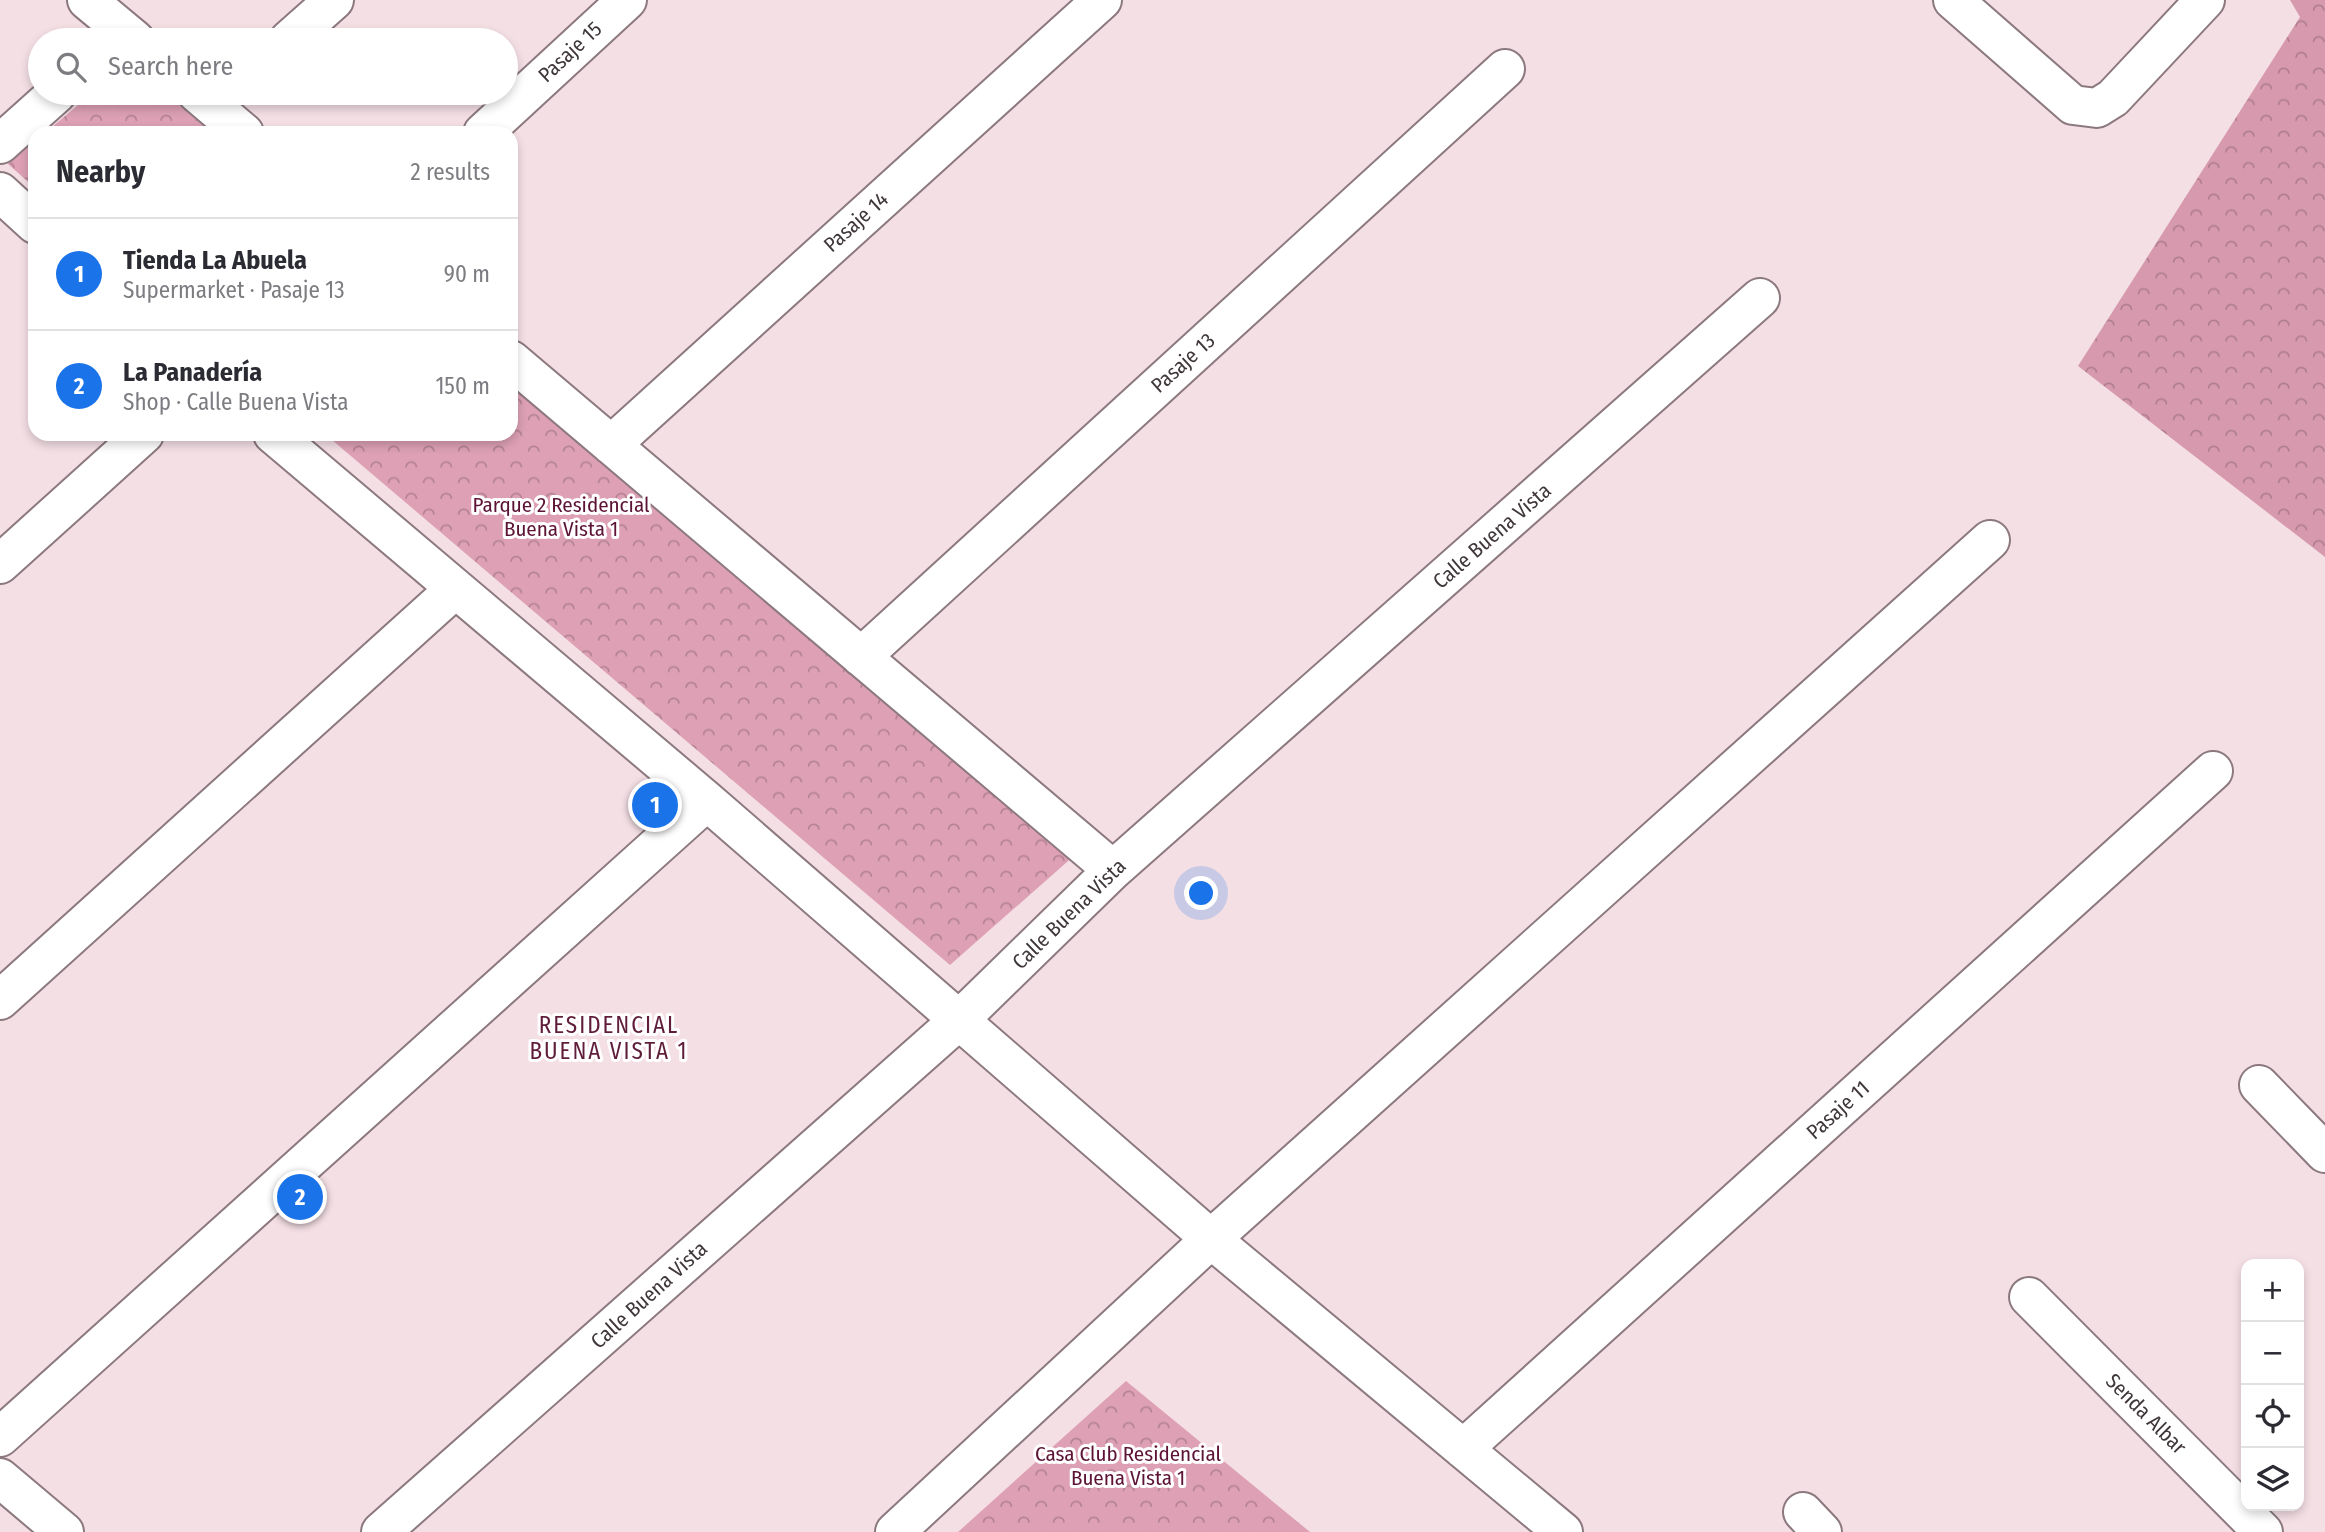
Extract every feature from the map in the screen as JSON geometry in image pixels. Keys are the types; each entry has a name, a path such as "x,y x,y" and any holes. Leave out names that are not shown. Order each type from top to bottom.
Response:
{"street":[{"path":"88,0 115,28"},
{"path":"302,28 334,0"},
{"name":"Pasaje 15","path":"518,101 627,0"},
{"name":"Pasaje 14","path":"611,444 1102,0"},
{"path":"1953,0 2073,105 2097,108 2113,98 2205,0"},
{"name":"Pasaje 13","path":"861,657 1505,69"},
{"path":"0,144 44,105"},
{"path":"220,105 238,126"},
{"name":"Pasaje 15","path":"491,126 513,105"},
{"path":"0,192 28,218"},
{"name":"Calle Buena Vista","path":"381,1532 958,1021 1113,870 1760,298"},
{"path":"518,366 1113,870"},
{"path":"0,564 136,441"},
{"path":"280,441 707,801 1211,1239 1563,1532"},
{"path":"895,1532 1211,1239 1990,540"},
{"path":"0,1000 454,590"},
{"name":"Pasaje 11","path":"1463,1449 2213,771"},
{"path":"0,1437 707,801"},
{"path":"2259,1085 2325,1153"},
{"name":"Senda Albar","path":"2029,1297 2263,1532"},
{"path":"0,1478 64,1532"}],"green space":[{"path":"2290,0 2325,0 2325,557 2078,366 2300,17"},
{"path":"78,105 216,105 241,126 53,126"},
{"path":"28,147 28,182 8,164"},
{"name":"Parque 2 Residencial Buena Vista 1","path":"518,363 1084,847 950,965 333,441 518,441"},
{"name":"Casa Club Residencial Buena Vista 1","path":"1126,1381 1310,1532 958,1532"}],"place":[{"name":"Tienda La Abuela","path":"655,805"},
{"name":"La Panadería","path":"300,1197"}],"district":[{"name":"RESIDENCIAL BUENA VISTA 1","path":"609,1038"}]}
